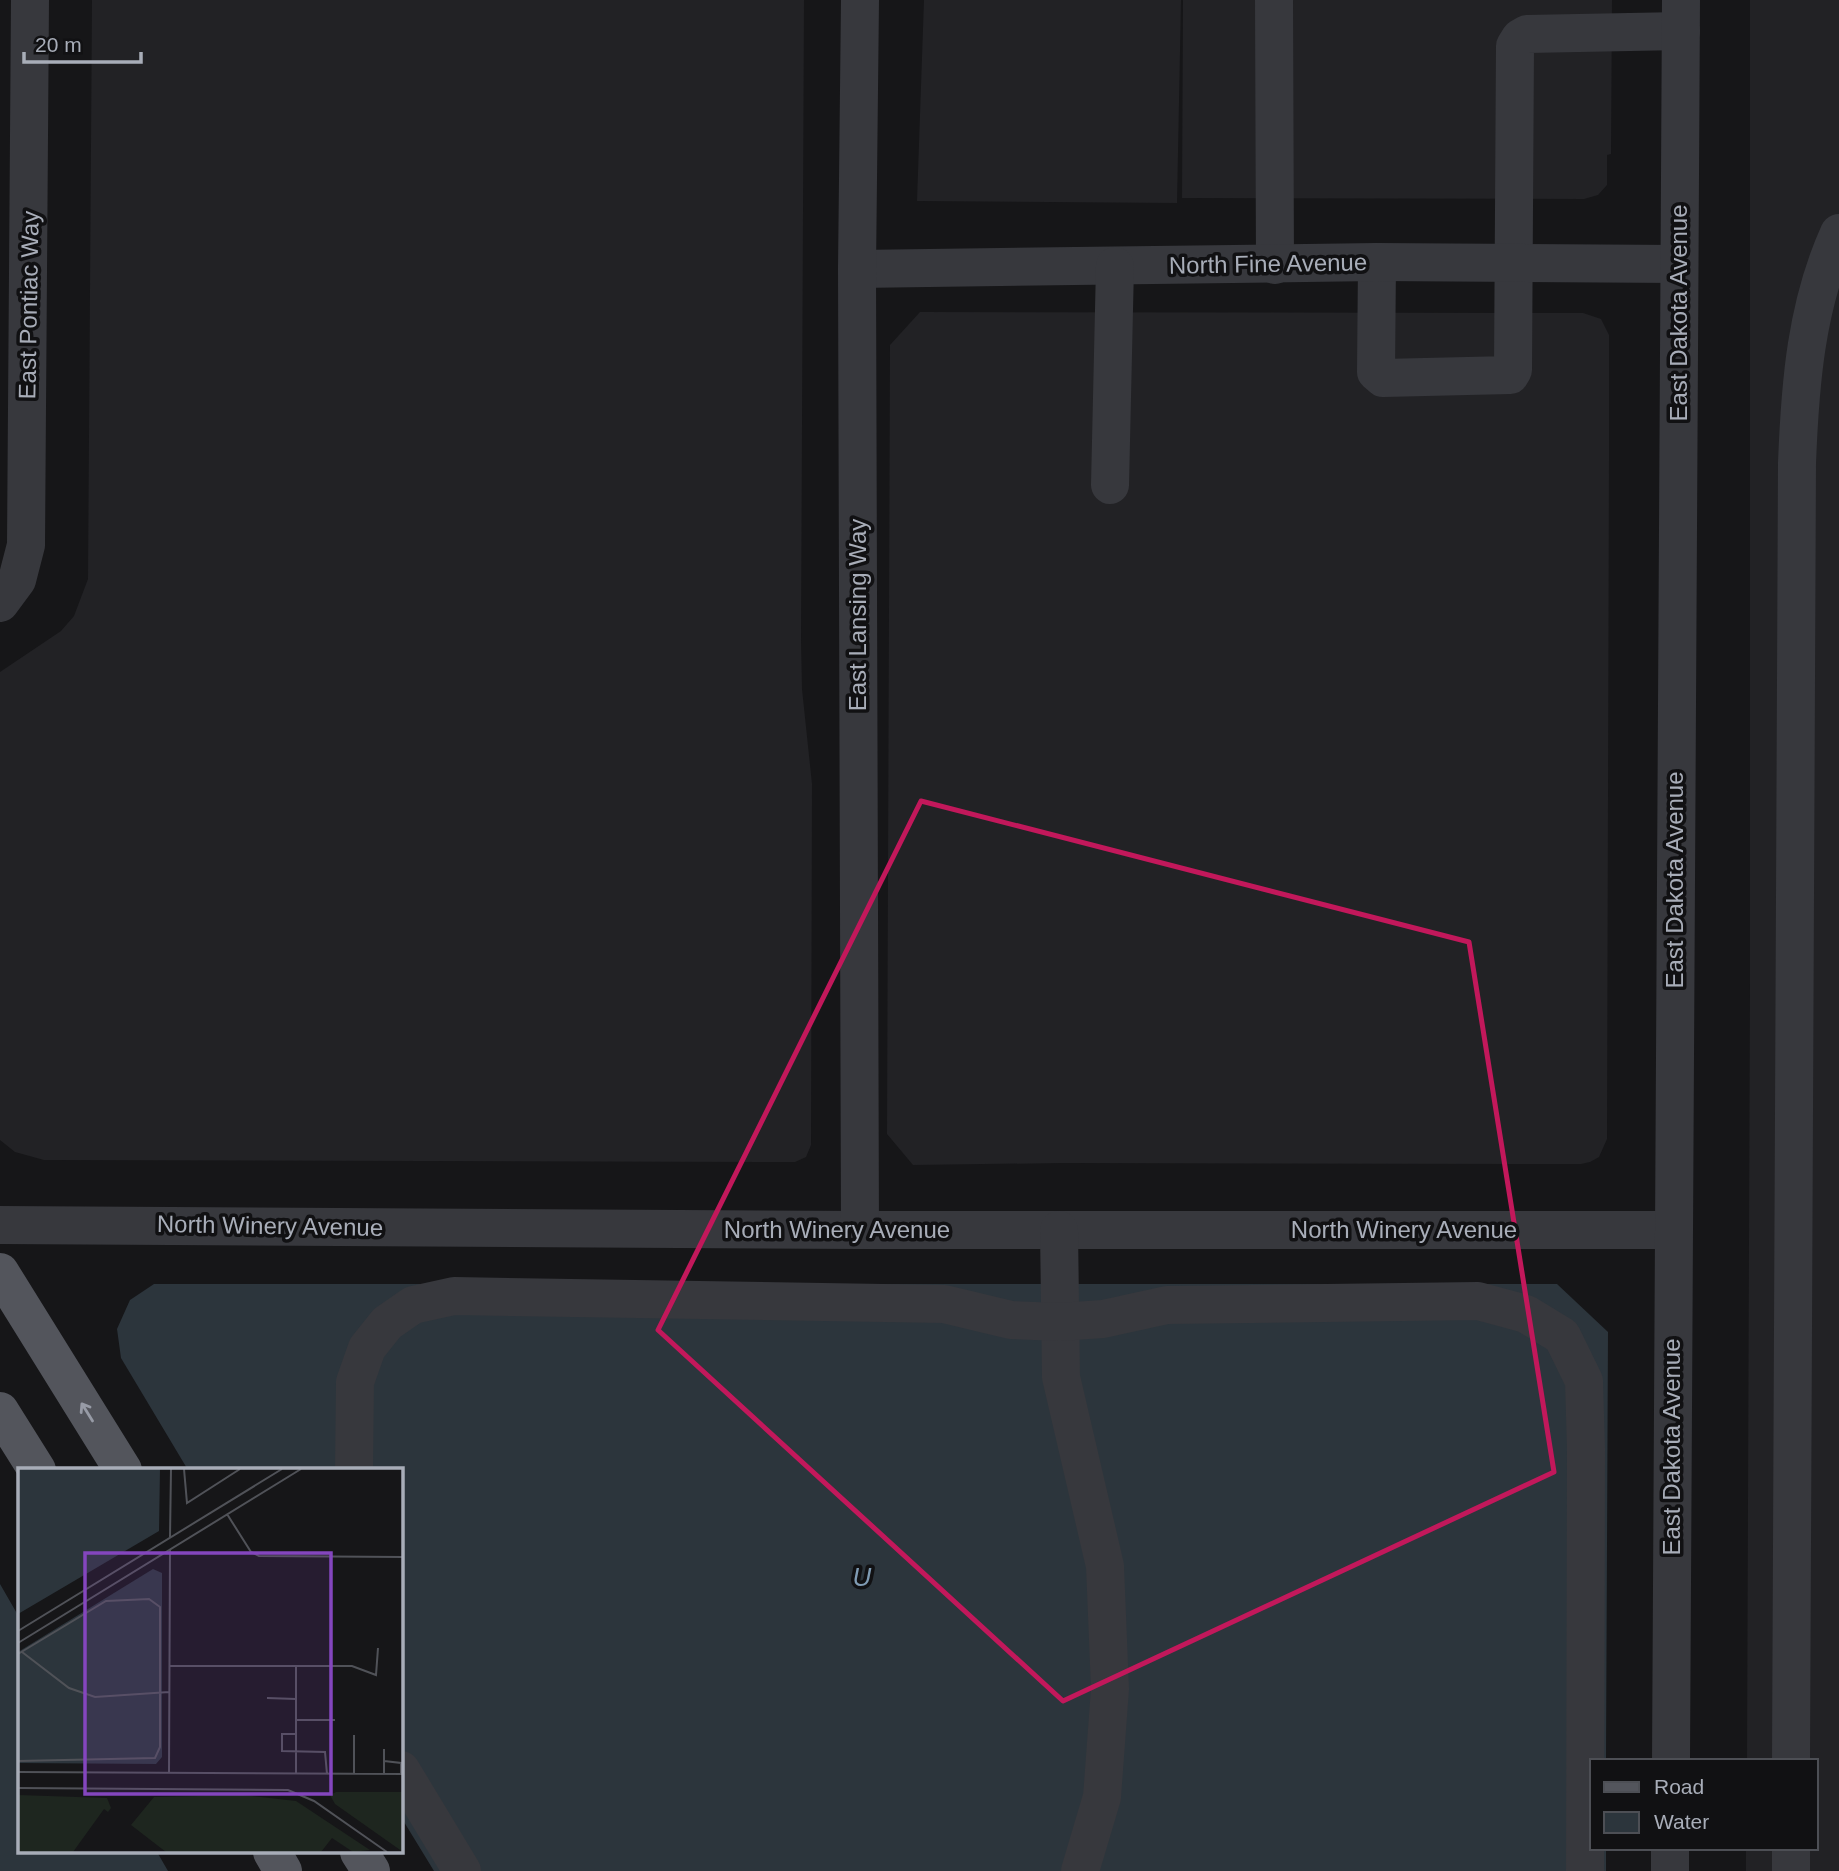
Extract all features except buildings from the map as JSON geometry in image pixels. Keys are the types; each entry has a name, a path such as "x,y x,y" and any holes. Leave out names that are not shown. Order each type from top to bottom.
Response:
{"main road":[{"path":"0,1272 122,1468"},
{"path":"0,1411 36,1468"},
{"path":"273,1854 283,1871"},
{"path":"360,1854 371,1871"}],"street":[{"name":"East Pontiac Way","path":"0,603 16,580 26,545 30,0"},
{"name":"East Lansing Way","path":"860,0 857,269 860,1230"},
{"path":"1274,0 1275,265"},
{"path":"1377,262 1376,372 1384,378 1510,375 1513,370 1515,46 1520,38 1527,34 1681,16"},
{"name":"East Dakota Avenue","path":"1671,1759 1681,16"},
{"path":"1791,1759 1797,450 1802,371 1810,326 1818,289 1839,233"},
{"name":"North Fine Avenue","path":"857,269 1377,262 1679,264"},
{"path":"1110,485 1115,266"},
{"name":"North Winery Avenue","path":"0,1225 860,1230 1673,1230"},
{"path":"1059,1230 1061,1377 1105,1566 1109,1675 1102,1797 1080,1871"},
{"path":"354,1468 355,1382 367,1348 387,1323 413,1305 454,1296 944,1304 1011,1320 1059,1322 1103,1319 1167,1305 1478,1301 1526,1314 1562,1336 1584,1381 1587,1449 1585,1871"},
{"path":"402,1772 463,1871"},
{"path":"1670,1871 1671,1850"},
{"path":"1791,1850 1791,1871"}],"highlighted area":[{"path":"921,801 1469,942 1554,1472 1063,1701 658,1330"}],"shaded area":[{"path":"92,0 804,0 801,640 802,689 812,784 811,1145 806,1157 795,1162 44,1160 15,1152 0,1140 0,672 61,631 74,616 88,579"},
{"path":"924,0 1181,0 1177,203 917,201"},
{"path":"1183,0 1612,0 1611,154 1607,155 1607,185 1598,195 1584,199 1182,198"},
{"path":"1750,0 1839,0 1839,1871 1746,1871 1746,1850 1818,1850 1818,1759 1747,1759"},
{"path":"920,312 1583,313 1601,319 1609,335 1609,460 1607,1139 1599,1157 1581,1164 913,1165 887,1134 890,345"}],"water":[{"name":"U","path":"154,1284 1557,1284 1608,1332 1606,1759 1590,1759 1590,1850 1606,1850 1606,1871 434,1871 402,1819 402,1468 187,1468 121,1358 117,1329 130,1300"},
{"path":"0,1584 18,1615 18,1854 158,1854 168,1871 0,1871"}]}
